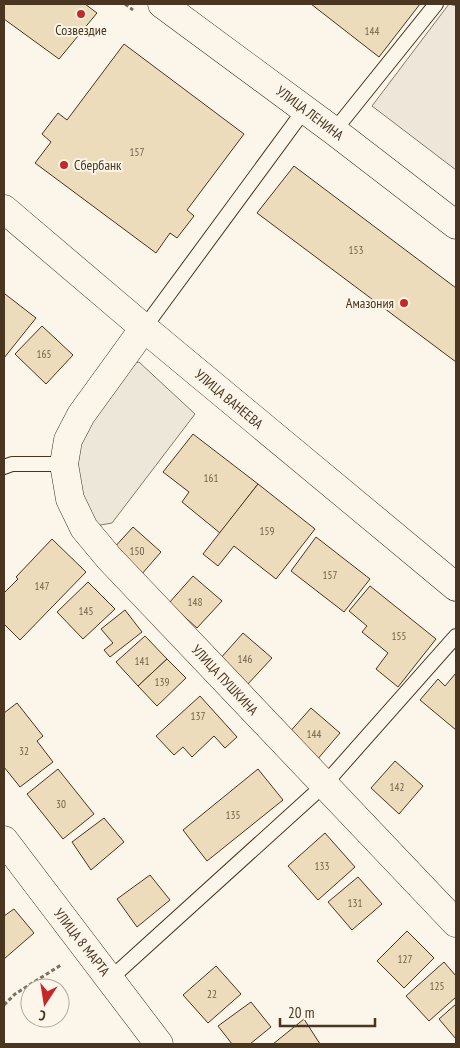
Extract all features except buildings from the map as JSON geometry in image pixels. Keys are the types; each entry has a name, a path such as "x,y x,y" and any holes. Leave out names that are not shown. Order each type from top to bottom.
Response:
{"street":[{"name":"УЛИЦА ЛЕНИНА","path":"162,4 305,109 456,225"},
{"name":"УЛИЦА ВАНЕЕВА","path":"4,209 456,587"},
{"name":"УЛИЦА ПУШКИНА","path":"144,328 81,415 68,440 64,464 70,499 84,528 109,558 456,923"},
{"name":"УЛИЦА 8 МАРТА","path":"4,840 159,1044"}],"lane":[{"path":"334,131 436,4"},
{"path":"144,328 305,109"},
{"path":"4,468 12,464 64,464"},
{"path":"110,979 324,785 456,636"}],"path":[{"path":"4,1005 15,994 87,949"}],"shaded area":[{"path":"449,4 456,6 456,170 372,106"},
{"path":"139,362 195,414 112,523 84,528 66,451 115,368"}],"place":[{"name":"Созвездие","path":"81,14"},
{"name":"Сбербанк","path":"64,165"},
{"name":"Амазония","path":"404,303"}]}
